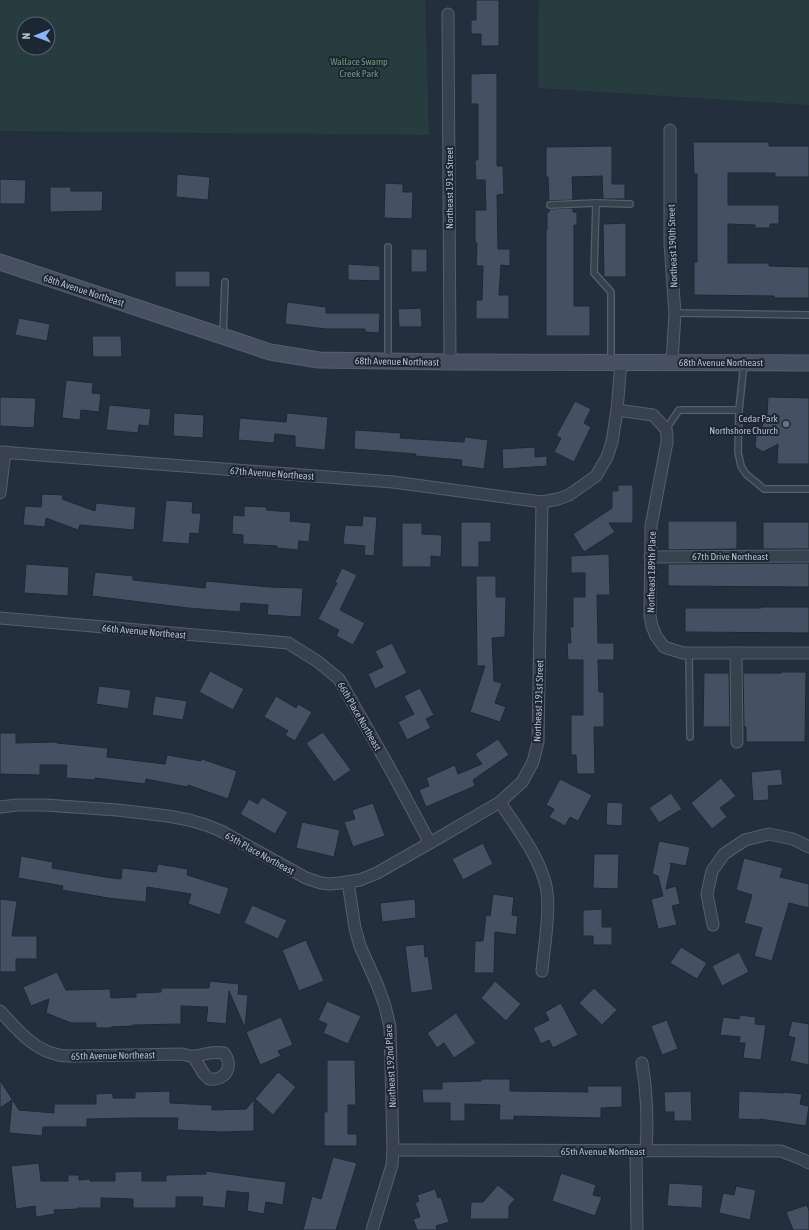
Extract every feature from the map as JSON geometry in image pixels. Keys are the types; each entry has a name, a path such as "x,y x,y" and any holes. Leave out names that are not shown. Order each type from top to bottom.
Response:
{"street":[{"name":"Northeast 191st Street","path":"448,14 450,362"},
{"name":"Northeast 190th Street","path":"670,130 670,244 674,313 672,362"},
{"name":"68th Avenue Northeast","path":"0,262 270,352 319,360 809,363"},
{"path":"542,502 569,495 596,476 607,457 612,442 616,410 616,362"},
{"path":"616,410 653,415 666,428"},
{"name":"Northeast 189th Place","path":"666,428 667,442 652,526 650,556 650,616 656,636 664,647 672,651 689,653 809,654"},
{"path":"0,494 2,452"},
{"name":"67th Avenue Northeast","path":"2,452 393,482 542,502"},
{"name":"Northeast 191st Street","path":"500,802 522,782 528,773 533,762 538,742 542,502"},
{"name":"67th Drive Northeast","path":"650,556 809,556"},
{"name":"66th Avenue Northeast","path":"0,618 288,643"},
{"name":"66th Place Northeast","path":"288,643 317,661 339,679 430,843"},
{"path":"736,653 737,742"},
{"path":"500,802 535,857 546,883 547,912 542,971"},
{"name":"65th Place Northeast","path":"0,807 17,805 45,805 117,810 189,820 221,831 306,878 321,883 330,884 360,880 377,873 500,802"},
{"path":"713,925 708,894 712,871 724,854 744,840 769,834 793,839 809,847"},
{"name":"Northeast 192nd Place","path":"348,882 355,928 360,946 377,984 385,1006 390,1027 394,1150 392,1166 372,1230"},
{"name":"65th Avenue Northeast","path":"0,1011 23,1036 33,1044 46,1051 59,1055 182,1054 193,1056"},
{"path":"637,1230 641,1151 647,1131 645,1079 642,1063"},
{"name":"65th Avenue Northeast","path":"394,1150 781,1151 809,1163"}],"lane":[{"path":"596,203 594,273 611,292 616,362"},
{"path":"550,205 596,203 630,204"},
{"path":"388,247 388,361"},
{"path":"223,336 225,282"},
{"path":"674,313 809,315"},
{"path":"744,362 739,410 738,452 741,466 746,474 764,489 809,489"},
{"path":"666,428 679,410 739,410"},
{"path":"689,653 690,737"}],"green space":[{"name":"Wallace Swamp Creek Park","path":"0,0 425,0 429,135 0,131"},
{"path":"539,0 809,0 809,105 538,88"}],"building":[{"path":"476,0 499,0 499,46 481,46 481,34 471,34 471,20 476,20"},
{"path":"497,73 497,166 503,166 504,194 497,195 498,249 510,249 510,266 501,265 499,295 509,295 509,319 476,319 476,300 482,300 483,266 476,266 477,243 475,243 475,210 486,210 485,180 476,180 475,160 478,160 478,104 471,104 471,74"},
{"path":"693,142 769,142 769,146 809,146 809,177 775,177 775,173 728,173 728,205 779,205 779,224 770,224 770,228 755,228 755,225 728,224 728,263 769,263 769,266 809,267 809,298 694,295 694,262 697,262 697,174 694,174"},
{"path":"612,146 612,184 625,184 625,199 603,199 602,176 572,177 573,200 549,201 548,177 546,177 546,147"},
{"path":"177,174 210,177 208,200 176,197"},
{"path":"0,179 26,180 25,204 0,204"},
{"path":"385,183 403,184 403,192 413,192 412,219 384,218"},
{"path":"50,187 71,187 71,191 103,191 102,211 50,212"},
{"path":"573,208 573,212 577,212 577,225 574,225 574,306 590,306 590,336 546,336 547,212 549,212 549,209"},
{"path":"626,223 626,277 604,277 603,224"},
{"path":"411,249 427,249 427,272 411,272"},
{"path":"348,264 380,266 380,281 348,280"},
{"path":"175,271 210,271 210,287 175,287"},
{"path":"287,302 326,307 326,313 380,313 379,333 365,332 365,329 326,329 285,324"},
{"path":"421,308 422,327 399,327 398,309"},
{"path":"19,318 50,324 47,341 15,335"},
{"path":"92,336 121,336 122,357 93,357"},
{"path":"66,380 93,383 92,393 101,394 99,412 81,410 80,420 62,418"},
{"path":"0,397 36,398 34,428 0,426"},
{"name":"Cedar Park Northshore Church","path":"768,397 809,398 809,464 777,464 778,444 763,452 755,447 756,436 762,431 763,418 767,416"},
{"path":"575,401 591,409 584,423 591,427 574,462 554,452 561,438 556,436"},
{"path":"109,405 151,409 149,426 139,425 138,433 106,430"},
{"path":"174,413 204,415 203,438 173,436"},
{"path":"287,413 328,417 325,450 295,447 295,436 275,434 274,443 238,440 240,418 286,422"},
{"path":"355,430 401,433 400,438 464,442 465,437 488,440 484,469 461,466 462,460 415,456 416,454 354,449"},
{"path":"535,447 535,457 547,456 547,466 503,469 502,449"},
{"path":"618,485 633,485 633,523 609,523 615,532 584,552 573,534 612,508 612,491 618,491"},
{"path":"42,494 63,495 62,499 95,511 96,503 136,507 134,530 80,525 78,530 46,518 45,527 23,525 25,506 41,507"},
{"path":"166,500 193,502 192,513 201,513 199,534 190,533 189,544 162,542"},
{"path":"244,506 267,507 266,510 291,512 290,521 311,523 309,542 299,541 298,550 277,548 277,546 243,544 243,535 232,534 233,515 244,516"},
{"path":"363,516 377,517 374,556 364,555 365,546 343,544 345,525 362,526"},
{"path":"668,521 737,521 737,549 668,550"},
{"path":"461,522 491,522 491,542 479,542 479,567 461,567"},
{"path":"763,522 809,522 809,549 763,549"},
{"path":"402,523 422,523 422,534 442,535 441,557 431,556 431,567 402,567"},
{"path":"609,554 610,595 597,595 598,643 614,643 614,660 598,660 599,692 604,692 604,727 594,727 595,774 577,774 576,755 571,755 571,715 583,715 583,660 568,660 567,643 571,643 570,627 573,627 573,597 585,597 585,573 571,573 571,556"},
{"path":"809,563 809,587 668,586 668,564"},
{"path":"26,564 69,567 68,596 24,593"},
{"path":"342,568 357,575 340,610 365,623 353,645 336,636 339,630 318,619 337,583 335,582"},
{"path":"95,572 133,576 133,580 205,588 206,581 269,587 303,588 301,617 267,615 268,605 241,603 240,612 188,608 92,596"},
{"path":"476,576 496,576 496,597 506,597 505,637 492,638 494,681 502,683 495,703 506,707 500,722 470,712 485,666 477,666"},
{"path":"809,607 809,633 685,632 685,608"},
{"path":"392,643 407,673 375,689 368,674 383,667 375,651"},
{"path":"210,671 244,689 233,710 199,692"},
{"path":"806,672 805,742 746,742 746,727 744,727 743,673"},
{"path":"704,673 729,673 730,727 703,727"},
{"path":"99,686 131,690 128,709 96,704"},
{"path":"420,688 434,715 426,719 431,728 407,740 398,722 414,714 404,696"},
{"path":"155,696 187,701 183,720 152,715"},
{"path":"276,696 296,708 298,704 312,712 295,741 285,735 288,731 264,717"},
{"path":"323,732 351,770 334,782 306,743"},
{"path":"0,733 16,733 16,743 57,742 108,748 107,757 165,764 167,755 201,761 202,759 237,771 228,799 188,785 187,787 146,779 145,784 95,778 95,780 66,778 67,765 40,765 40,775 0,774"},
{"path":"498,739 509,755 473,780 475,786 426,807 419,790 429,786 426,778 455,765 458,774 482,764 475,754"},
{"path":"781,769 783,785 768,786 769,800 753,801 751,772"},
{"path":"721,778 736,796 720,808 727,817 712,829 691,803"},
{"path":"560,779 592,795 578,821 570,817 565,826 549,817 554,809 546,805"},
{"path":"671,793 682,809 659,823 649,808"},
{"path":"262,797 288,812 275,834 240,814 249,799 258,804"},
{"path":"607,802 623,803 622,826 606,825"},
{"path":"373,803 385,836 353,847 344,822 355,819 352,810"},
{"path":"302,822 340,830 334,857 296,848"},
{"path":"659,841 690,847 686,866 670,863 671,866 666,889 676,886 680,904 672,906 677,925 658,929 651,899 663,896 658,876 652,874"},
{"path":"483,843 493,864 463,880 452,859"},
{"path":"594,854 619,854 618,889 593,888"},
{"path":"21,856 53,862 52,868 121,879 122,868 156,872 158,864 188,869 187,875 229,888 220,915 188,904 191,894 147,887 146,902 108,898 62,890 63,886 18,878"},
{"path":"744,858 783,868 780,877 809,884 809,908 789,903 772,961 754,956 762,928 744,923 752,895 736,890"},
{"path":"493,894 514,897 512,915 518,916 516,935 495,932 494,973 474,973 475,941 483,941 486,915 490,916"},
{"path":"0,899 17,901 12,936 37,936 37,959 16,959 16,972 0,972"},
{"path":"415,899 416,918 382,922 380,903"},
{"path":"252,905 287,920 278,939 244,923"},
{"path":"602,909 602,927 612,927 612,945 593,945 593,936 583,936 583,910"},
{"path":"306,940 324,981 299,991 282,950"},
{"path":"424,944 425,957 428,956 433,990 411,993 405,946"},
{"path":"681,947 707,963 697,979 670,963"},
{"path":"739,952 749,972 722,986 712,966"},
{"path":"57,972 66,990 110,989 111,998 136,997 136,993 161,992 161,988 209,988 210,981 239,984 238,994 248,995 245,1028 229,991 226,1024 206,1022 208,1007 181,1006 181,1024 133,1025 111,1027 112,1028 96,1028 96,1023 71,1023 46,1013 49,999 31,1006 23,987"},
{"path":"495,981 521,1004 506,1021 481,998"},
{"path":"594,988 617,1010 602,1025 579,1003"},
{"path":"327,1001 361,1016 348,1044 323,1033 327,1024 318,1020"},
{"path":"561,1003 578,1035 553,1048 549,1040 541,1044 533,1028 549,1020 545,1012"},
{"path":"456,1013 476,1043 454,1058 444,1043 437,1048 427,1033"},
{"path":"740,1015 756,1017 755,1024 766,1025 761,1060 743,1058 745,1043 739,1043 740,1037 720,1035 723,1017 739,1019"},
{"path":"281,1017 293,1045 278,1051 281,1056 260,1065 246,1032"},
{"path":"667,1020 678,1049 662,1055 651,1026"},
{"path":"792,1021 809,1024 809,1065 790,1061 795,1038 788,1036"},
{"path":"327,1060 355,1060 356,1105 348,1105 348,1134 357,1134 357,1146 324,1146 324,1112 327,1112"},
{"path":"278,1072 296,1087 273,1115 255,1099"},
{"path":"481,1079 510,1079 510,1091 588,1092 587,1086 622,1086 622,1107 601,1108 601,1118 514,1116 514,1120 499,1120 500,1105 465,1104 465,1121 450,1121 450,1103 423,1103 422,1089 442,1089 442,1082 481,1081"},
{"path":"0,1080 19,1110 54,1113 54,1104 96,1104 96,1094 113,1093 113,1098 135,1098 135,1092 170,1091 170,1103 212,1105 212,1110 246,1109 254,1100 254,1131 222,1132 177,1130 178,1118 135,1118 87,1119 87,1127 43,1127 42,1136 9,1133 12,1100 0,1108"},
{"path":"691,1091 692,1121 674,1121 674,1112 665,1112 664,1092"},
{"path":"739,1091 802,1094 800,1104 809,1106 806,1126 760,1119 738,1119"},
{"path":"333,1157 357,1163 336,1230 303,1230 312,1196 321,1199"},
{"path":"39,1163 41,1181 68,1181 68,1175 79,1175 79,1180 90,1179 90,1181 115,1181 115,1172 142,1171 142,1181 166,1181 166,1175 206,1174 206,1171 286,1182 283,1205 266,1202 264,1214 247,1211 249,1193 227,1191 225,1208 202,1206 203,1197 176,1197 176,1208 133,1208 133,1199 101,1198 101,1208 54,1210 55,1214 36,1217 35,1206 16,1209 11,1166"},
{"path":"561,1173 596,1185 593,1195 602,1197 595,1216 552,1201"},
{"path":"669,1183 703,1185 702,1208 667,1206"},
{"path":"498,1185 515,1199 509,1206 509,1219 470,1219 471,1202 483,1202"},
{"path":"736,1186 756,1190 750,1220 719,1213 723,1193 734,1195"},
{"path":"435,1189 438,1198 441,1197 449,1222 436,1226 437,1230 417,1230 413,1219 420,1217 415,1203 419,1201 417,1195"},
{"path":"807,1205 809,1211 809,1230 793,1230 786,1212"}],"place":[{"name":"Cedar Park Northshore Church","path":"786,424"}]}
